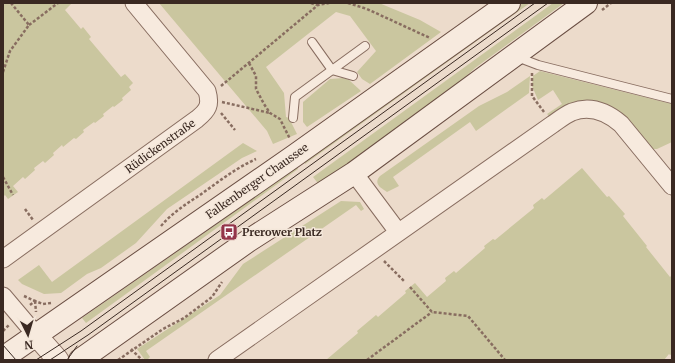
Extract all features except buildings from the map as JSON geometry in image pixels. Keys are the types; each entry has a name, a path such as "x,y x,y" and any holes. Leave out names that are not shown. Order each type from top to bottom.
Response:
{"main road":[{"name":"Falkenberger Chaussee","path":"3,358 294,156 509,3"},
{"path":"80,360 248,241 354,174 586,3"}],"street":[{"path":"134,3 207,91 214,92"},
{"name":"Rüdickenstraße","path":"3,259 197,119 207,109 214,92"},
{"path":"217,360 373,249 572,112 587,109 602,111 613,117 621,124 672,186"},
{"path":"354,174 398,232"},
{"path":"3,296 58,360"}],"lane":[{"path":"312,42 332,70 353,76"},
{"path":"293,118 295,97 366,46"},
{"path":"514,56 538,65 672,99"}],"path":[{"path":"11,3 29,25"},
{"path":"3,72 10,51 29,25 58,3"},
{"path":"311,3 318,5 329,3"},
{"path":"348,3 367,9 428,36 434,41"},
{"path":"291,139 280,119 270,113 228,104 214,92 318,5"},
{"path":"249,63 256,76 256,89 270,113"},
{"path":"532,69 532,96 553,124"},
{"path":"3,177 13,195"},
{"path":"25,209 35,223"},
{"path":"373,249 405,282"},
{"path":"118,360 163,329 184,318 212,298 225,278"},
{"path":"410,287 432,312 468,316 505,360"},
{"path":"35,301 36,313"},
{"path":"367,360 432,312"},
{"path":"3,331 9,325"},
{"path":"129,346 142,360"}],"shaded area":[{"path":"3,3 72,3 65,10 81,29 83,27 91,37 89,39 121,77 125,74 133,83 129,87 131,90 122,98 123,100 103,114 104,116 95,123 94,122 83,130 84,132 76,139 74,138 63,147 62,145 45,163 43,161 34,168 35,170 25,179 23,177 13,186 18,192 8,199 5,195 3,197"},
{"path":"159,3 379,3 420,20 441,32 370,84 362,79 357,72 376,51 350,16 336,12 266,67 284,93 286,117 289,118 297,134 273,144 267,131"},
{"path":"523,3 530,3 305,164 303,160"},
{"path":"553,3 564,3 475,68 436,105 320,186 313,177"},
{"path":"540,71 672,104 672,142 657,149 652,149 620,114 554,118 549,116 547,114 562,104 553,90 538,100 532,86 533,76"},
{"path":"530,76 529,93 476,131 470,122 393,177 399,186 387,192 379,186 377,181 380,176 479,106 507,92"},
{"path":"343,78 349,80 361,91 307,127 303,122 303,102 330,79"},
{"path":"243,143 257,151 242,158 167,209 136,243 101,268 87,274 61,293 44,294 22,284 18,280 39,265 52,282"},
{"path":"296,165 298,169 86,323 82,318 224,219 264,187"},
{"path":"582,168 607,197 609,196 625,214 623,216 647,246 646,247 670,277 672,275 672,354 669,354 664,360 326,360 358,333 357,331 376,315 378,317 406,293 405,291 415,283 427,297 446,281 445,278 454,271 456,273 485,248 484,246 493,239 495,240 534,208 533,205 542,198 544,200"},
{"path":"341,201 360,202 364,209 361,211 356,205 146,351 150,357 145,360 137,349 220,295 243,264"}],"tram line":[{"path":"36,360 81,331 535,3"},
{"path":"50,360 88,335 548,3"},
{"path":"3,345 16,360"},
{"path":"67,360 77,346"}],"place":[{"name":"Prerower Platz","path":"229,232"}]}
